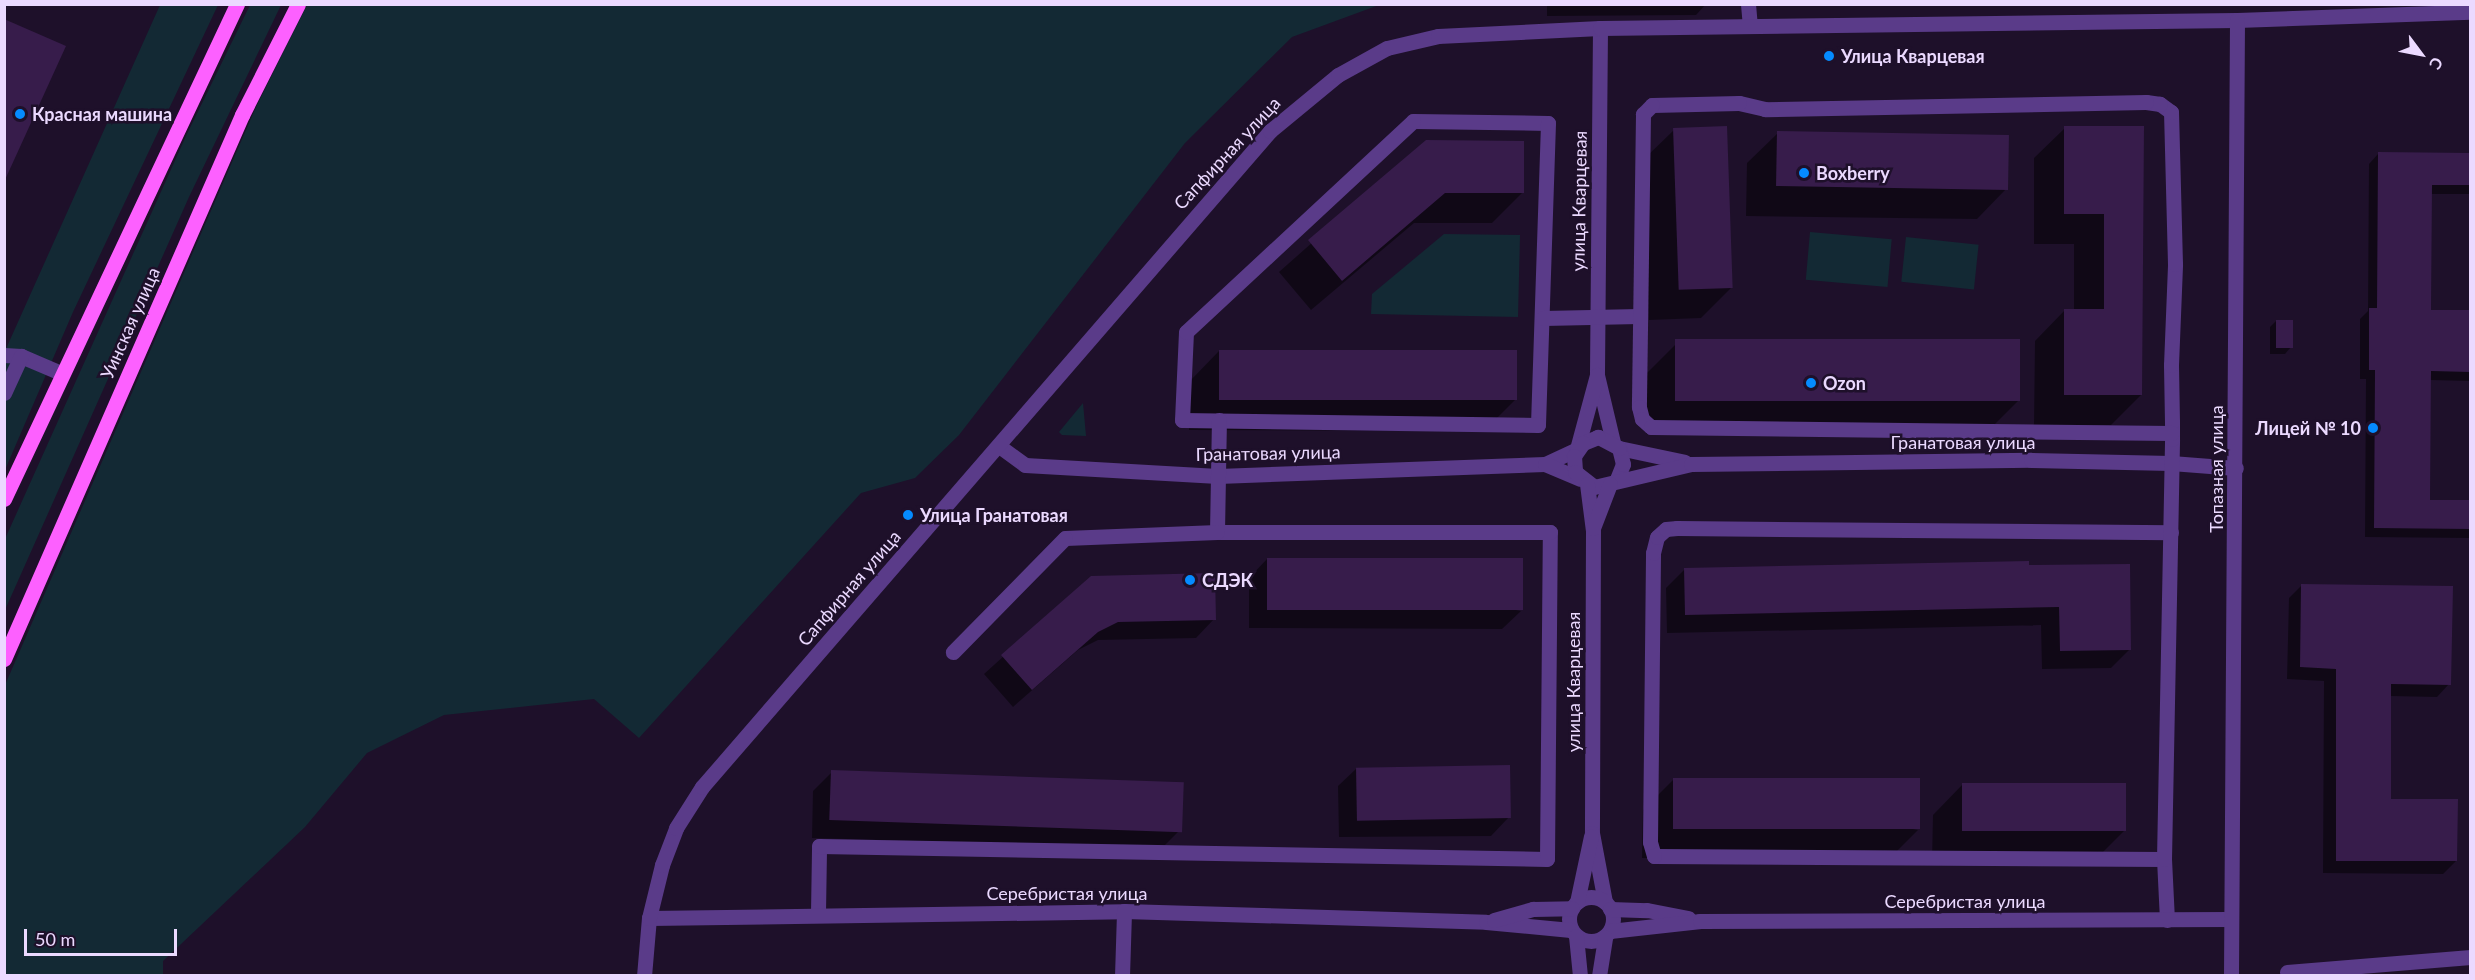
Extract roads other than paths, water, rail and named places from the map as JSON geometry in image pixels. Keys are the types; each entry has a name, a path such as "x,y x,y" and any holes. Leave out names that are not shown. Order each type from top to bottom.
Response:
{"main road":[{"path":"4,499 61,373 237,4"},
{"name":"Уинская улица","path":"4,659 242,115 298,4"}],"street":[{"path":"1748,4 1750,25"},
{"name":"Сапфирная улица","path":"644,975 649,918 676,828 702,787 1251,152 1301,103 1338,75 1387,48 1438,36 1600,28 2237,20 2394,8 2470,12"},
{"name":"Топазная улица","path":"2231,975 2236,468 2237,20"},
{"name":"улица Кварцевая","path":"1597,375 1600,28"},
{"path":"2167,920 2164,859 2172,433 2173,126 2171,112 2160,104 1765,109 1739,103 1652,105 1643,114 1641,129 1641,420 1662,430 2172,433"},
{"path":"1413,121 1548,123 1543,318 1538,425 1182,420 1186,332 1413,121"},
{"path":"1543,318 1597,315 1640,316"},
{"path":"4,354 21,356 61,373"},
{"path":"4,393 21,356"},
{"path":"1593,531 1623,464 1597,375"},
{"path":"1593,531 1583,482 1574,465 1597,375"},
{"path":"1217,531 1219,420"},
{"path":"1577,449 1590,439 1616,445"},
{"name":"Гранатовая улица","path":"1616,445 1691,464"},
{"name":"Гранатовая улица","path":"999,446 1025,465 1218,476 1545,464 1577,449"},
{"name":"Гранатовая улица","path":"1614,482 1691,464 2171,463 2236,468"},
{"name":"Гранатовая улица","path":"1545,464 1583,482"},
{"path":"1583,482 1614,482"},
{"path":"2164,859 1654,856 1650,842 1653,554 1657,537 1666,530 1677,528 2170,532"},
{"path":"818,913 819,846 1547,859 1550,532 1217,531 1065,538 953,652"},
{"name":"улица Кварцевая","path":"1592,833 1593,531"},
{"path":"1580,975 1574,933 1574,905 1592,833"},
{"path":"1592,833 1608,905 1607,934 1599,975"},
{"path":"1486,922 1533,909 1574,905 1591,897 1608,905 1700,921"},
{"path":"1122,975 1124,911"},
{"name":"Серебристая улица","path":"649,918 818,913 1124,911 1486,922"},
{"name":"Серебристая улица","path":"1700,921 2231,919"},
{"path":"1486,922 1574,933 1590,942 1607,934 1700,921"},
{"path":"2287,972 2470,957"}],"place":[{"name":"Улица Кварцевая","path":"1829,56"},
{"name":"Красная машина","path":"20,114"},
{"name":"Boxberry","path":"1804,173"},
{"name":"Ozon","path":"1811,383"},
{"name":"Лицей № 10","path":"2373,428"},
{"name":"Улица Гранатовая","path":"908,515"},
{"name":"СДЭК","path":"1190,580"}]}
